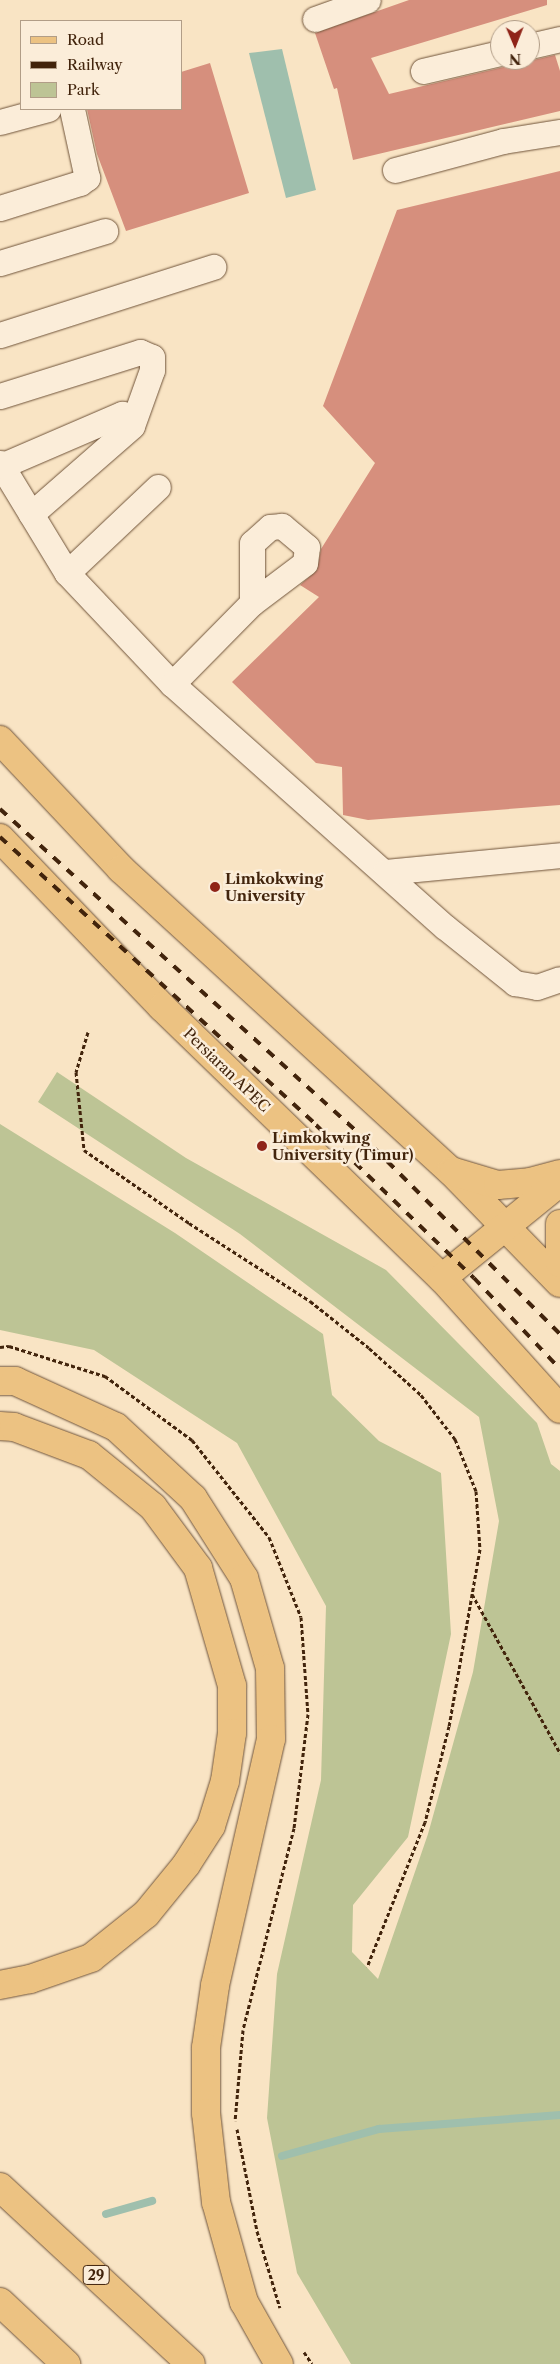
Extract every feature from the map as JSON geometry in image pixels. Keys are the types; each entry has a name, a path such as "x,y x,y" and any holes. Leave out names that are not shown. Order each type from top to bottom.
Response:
{"main road":[{"path":"0,740 121,869 451,1171 507,1226 560,1283"},
{"name":"Persiaran APEC","path":"0,838 162,1007 442,1278 560,1409"},
{"path":"451,1171 473,1180 498,1184 530,1182 560,1174"},
{"path":"442,1278 560,1182"},
{"path":"560,1224 560,1263"},
{"path":"0,1381 15,1381 116,1426 193,1498 244,1578 270,1668 271,1739 215,1986 206,2048 206,2112 216,2202 244,2302 279,2364"},
{"path":"0,1426 14,1428 89,1455 153,1507 198,1568 232,1686 232,1733 225,1781 211,1826 186,1865 146,1914 91,1958 30,1979 0,1985"},
{"name":"29","path":"0,2186 191,2364"},
{"path":"0,2302 65,2364"},
{"path":"0,2320 65,2364"}],"lane":[{"path":"315,19 368,0"},
{"path":"540,44 560,39"},
{"path":"423,70 490,55"},
{"path":"0,122 44,110"},
{"path":"0,208 80,183 87,178 72,110"},
{"path":"395,170 503,141 560,132"},
{"path":"0,263 105,231"},
{"path":"0,335 213,267"},
{"path":"0,396 140,352 152,357 152,370 132,426 111,447 31,514"},
{"path":"134,418 122,414 1,464 67,573 172,684 445,926 515,983 537,987 560,979"},
{"path":"67,573 158,487"},
{"path":"172,684 252,603"},
{"path":"385,872 560,855"}],"path":[{"path":"88,1032 76,1072 84,1150 189,1223 310,1301 421,1395 455,1439 476,1491 480,1549 449,1726 425,1822 367,1966"},
{"path":"472,1594 560,1753"}],"green space":[{"path":"57,1072 186,1158 386,1270 537,1423 551,1464 560,1471 560,2364 351,2364 297,2273 267,2118 277,1974 321,1780 326,1606 237,1443 94,1350 0,1330 0,1124 175,1233 323,1334 332,1395 379,1441 441,1473 451,1634 408,1837 353,1905 352,1952 378,1979 428,1834 473,1672 499,1521 479,1417 240,1234 38,1102"}],"shaded area":[{"path":"282,49 316,190 286,198 249,53"}],"building":[{"path":"409,0 547,0 547,5 497,20 490,20 490,22 371,58 389,94 491,70 540,70 540,59 555,55 560,71 560,111 353,160 337,88 334,89 315,33"},
{"path":"210,63 249,193 126,231 97,154 87,110 182,110 182,72"},
{"path":"560,171 560,805 368,820 343,815 342,767 316,763 232,682 319,597 300,585 317,570 321,549 375,463 323,406 397,210"}],"waterway":[{"path":"282,2156 379,2129 560,2115"},
{"path":"106,2214 152,2201"}],"railway":[{"path":"0,809 362,1136 560,1334"},
{"path":"0,837 316,1125 474,1278 560,1369"}],"place":[{"name":"Limkokwing University","path":"215,887"},
{"name":"Limkokwing University (Timur)","path":"262,1146"}]}
